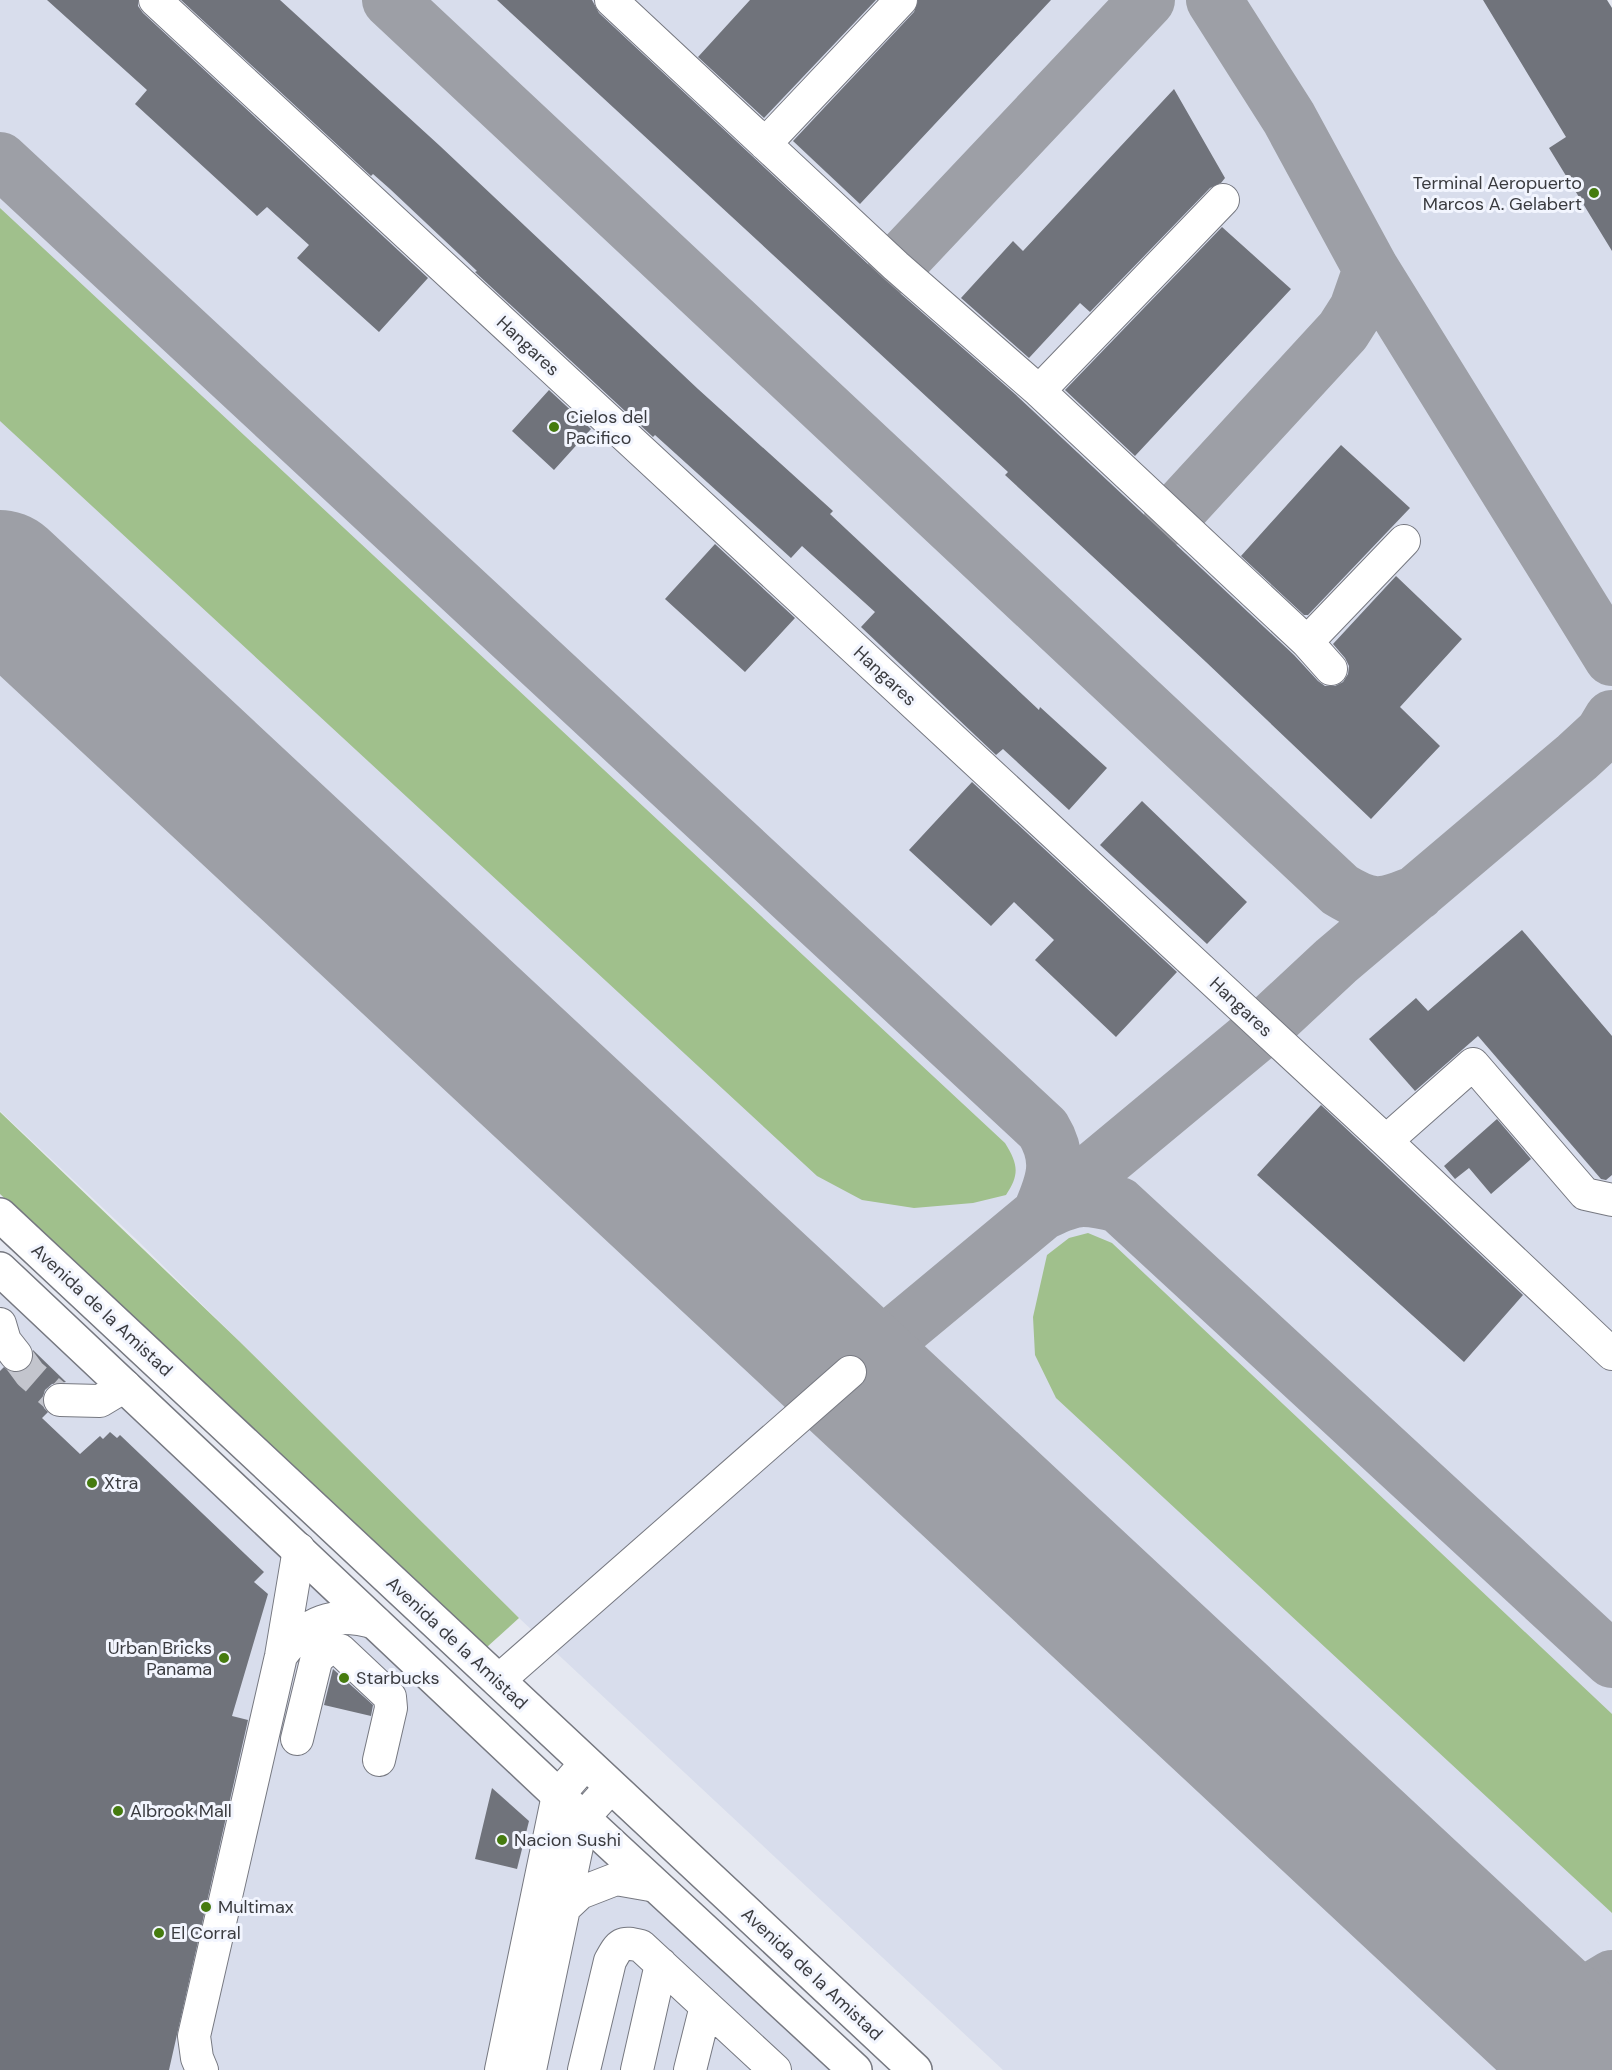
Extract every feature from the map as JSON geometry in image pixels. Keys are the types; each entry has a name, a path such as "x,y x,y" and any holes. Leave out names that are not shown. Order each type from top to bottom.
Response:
{"main road":[{"name":"Avenida de la Amistad","path":"0,1215 915,2070"},
{"path":"2,1276 125,1386 558,1795 855,2070"}],"lane":[{"name":"Hangares","path":"155,0 1386,1141 1612,1354"},
{"path":"611,0 896,266 1039,390 1307,642 1331,669"},
{"path":"765,144 901,0"},
{"path":"1039,390 1223,200"},
{"path":"1307,642 1404,541"},
{"path":"1386,1141 1473,1064 1584,1194 1612,1200"},
{"path":"0,1324 5,1341 15,1355"},
{"path":"498,1681 850,1372"},
{"path":"60,1400 100,1401 125,1386"},
{"path":"202,2070 196,2058 194,2036 281,1656 299,1549"},
{"path":"281,1656 294,1638 312,1625 333,1618 355,1617 376,1623"},
{"path":"297,1739 316,1661 325,1652 340,1650 390,1697 391,1708 379,1760"},
{"path":"501,2070 558,1795 586,1763"},
{"path":"530,2070 583,1818 611,1787"},
{"path":"563,1909 580,1893 616,1879 656,1886"},
{"path":"584,2070 610,1961 618,1946 627,1942 641,1946 706,2006 747,2058 775,2070"},
{"path":"637,2070 661,1964"},
{"path":"690,2070 706,2006"}],"shaded area":[{"path":"0,0 1607,0 1612,8 1612,2070 1003,2070 519,1618 137,1240 0,1111"},
{"name":"Albrook Mall","path":"0,1293 270,1547 299,1549 855,2070 0,2070"}],"green space":[{"path":"0,208 1005,1143 1013,1157 1016,1169 1014,1181 1006,1195 973,1203 914,1208 862,1200 817,1176 0,421"},
{"path":"0,1112 239,1341 519,1618 487,1647 0,1194"},
{"path":"1088,1233 1112,1243 1612,1714 1612,1913 1056,1398 1035,1355 1033,1317 1047,1255 1069,1238"}],"building":[{"path":"47,0 138,0 138,6 143,13 428,278 379,332 297,258 309,245 267,207 257,216 135,104 147,90"},
{"path":"181,0 280,0 440,146 698,389 833,511 830,514 1039,710 1040,707 1107,768 1069,810 1003,749 996,755 861,627 875,612 802,546 791,558 655,435 653,437 475,272 477,271 390,189 373,174 371,176"},
{"path":"497,0 592,0 599,13 884,279 1015,394 1325,686 1335,686 1343,682 1348,674 1349,666 1345,658 1333,644 1396,576 1462,639 1400,707 1440,746 1371,819 1005,475 1008,472"},
{"path":"750,0 876,0 764,118 698,57"},
{"path":"918,0 1051,0 860,204 793,141 914,12"},
{"path":"1483,0 1607,0 1612,8 1612,251 1549,148 1566,137"},
{"path":"1174,89 1225,178 1221,183 1210,188 1090,312 1080,303 1029,358 961,298 1013,241 1023,251"},
{"path":"1222,227 1291,289 1135,456 1065,390"},
{"name":"Cielos del Pacifico","path":"549,390 591,429 554,470 512,431"},
{"path":"1341,445 1410,508 1308,615 1304,615 1241,556"},
{"path":"715,544 795,618 745,672 665,599"},
{"path":"972,782 1177,972 1116,1037 1035,960 1054,940 1014,902 991,926 909,850"},
{"path":"1142,801 1247,902 1207,944 1100,845"},
{"path":"1522,930 1612,1036 1612,1175 1606,1180 1601,1179 1478,1036 1415,1091 1369,1039 1416,998 1428,1011"},
{"path":"1321,1105 1523,1295 1464,1362 1257,1175"},
{"path":"1497,1119 1531,1159 1491,1194 1469,1168 1455,1179 1444,1166"},
{"name":"Albrook Mall","path":"33,1350 66,1382 52,1384 45,1390 42,1400 48,1412 42,1418 80,1454 100,1436 103,1439 110,1432 117,1438 120,1435 264,1572 254,1582 268,1594 232,1716 248,1720 169,2070 0,2070 0,1371 4,1367 10,1372 18,1373 27,1369 33,1361"},
{"path":"333,1669 373,1705 371,1716 324,1705"},
{"name":"Nacion Sushi","path":"492,1788 529,1821 517,1869 475,1859"}],"taxiway":[{"path":"390,0 1340,890 1361,901 1378,904 1417,893"},
{"path":"896,266 1147,0"},
{"path":"1214,0 1289,118 1371,269 1612,658"},
{"path":"0,160 1043,1129 1053,1151 1054,1171 1040,1214"},
{"path":"1172,517 1343,331 1357,309 1371,269"},
{"path":"850,1372 1264,1028 1336,961 1577,757 1603,733 1612,718"},
{"path":"1041,1213 1062,1203 1079,1199 1119,1205 1612,1660"},
{"path":"1544,2019 1612,1978"}],"runway":[{"path":"0,580 1599,2070"}],"tunnel":[{"path":"16,1355 30,1374 60,1400"}],"place":[{"name":"Terminal Aeropuerto Marcos A. Gelabert","path":"1594,193"},
{"name":"Cielos del Pacifico","path":"554,427"},
{"name":"Xtra","path":"92,1483"},
{"name":"Urban Bricks Panama","path":"224,1658"},
{"name":"Starbucks","path":"344,1678"},
{"name":"Albrook Mall","path":"118,1811"},
{"name":"Nacion Sushi","path":"502,1840"},
{"name":"Multimax","path":"206,1907"},
{"name":"El Corral","path":"159,1933"}]}
